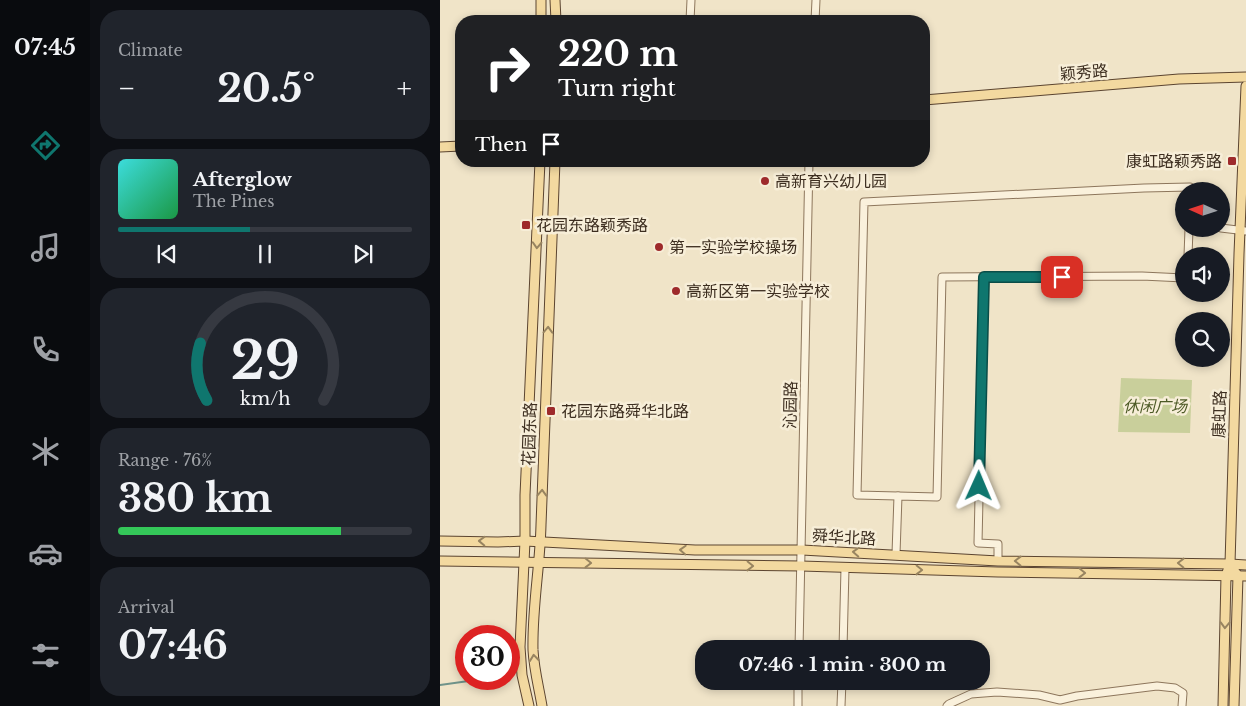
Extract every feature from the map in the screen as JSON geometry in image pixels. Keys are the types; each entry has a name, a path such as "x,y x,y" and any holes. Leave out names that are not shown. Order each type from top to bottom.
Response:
{"main road":[{"path":"541,0 541,15"},
{"path":"555,0 556,15"},
{"name":"颖秀路","path":"930,100 1179,79 1246,77"},
{"name":"康虹路","path":"1223,706 1226,576 1230,564 1243,254 1246,86"},
{"path":"440,147 455,146"},
{"name":"花园东路","path":"529,706 522,675 520,647 540,167"},
{"name":"花园东路","path":"542,706 533,651 541,542 555,167"},
{"name":"舜华北路","path":"440,541 524,541 695,550 802,550 998,561 1246,565"},
{"name":"舜华北路","path":"440,561 801,566 1242,576"},
{"path":"1230,564 1242,576 1234,706"}],"street":[{"path":"690,15 691,0"},
{"path":"815,15 816,0"},
{"name":"沁园路","path":"799,640 809,167"},
{"path":"1175,187 864,202 856,495 937,497 942,277 1175,278"},
{"path":"1230,229 1243,230"},
{"path":"984,277 978,543 998,544 998,561"},
{"path":"896,554 898,496"},
{"path":"843,640 845,568"},
{"path":"947,706 972,694 997,692 1039,695 1060,700 1077,696 1157,686 1175,688 1182,693 1182,706"},
{"path":"798,690 798,706"},
{"path":"841,706 842,690"}],"green space":[{"name":"休闲广场","path":"1121,378 1192,380 1190,433 1118,432"}],"waterway":[{"path":"440,685 455,683"}],"place":[{"name":"康虹路颖秀路","path":"1232,161"},
{"name":"高新育兴幼儿园","path":"765,181"},
{"name":"花园东路颖秀路","path":"526,225"},
{"name":"第一实验学校操场","path":"659,247"},
{"name":"高新区第一实验学校","path":"676,291"},
{"name":"花园东路舜华北路","path":"551,411"}],"route":[{"path":"979,486 984,277 1062,277"}]}
